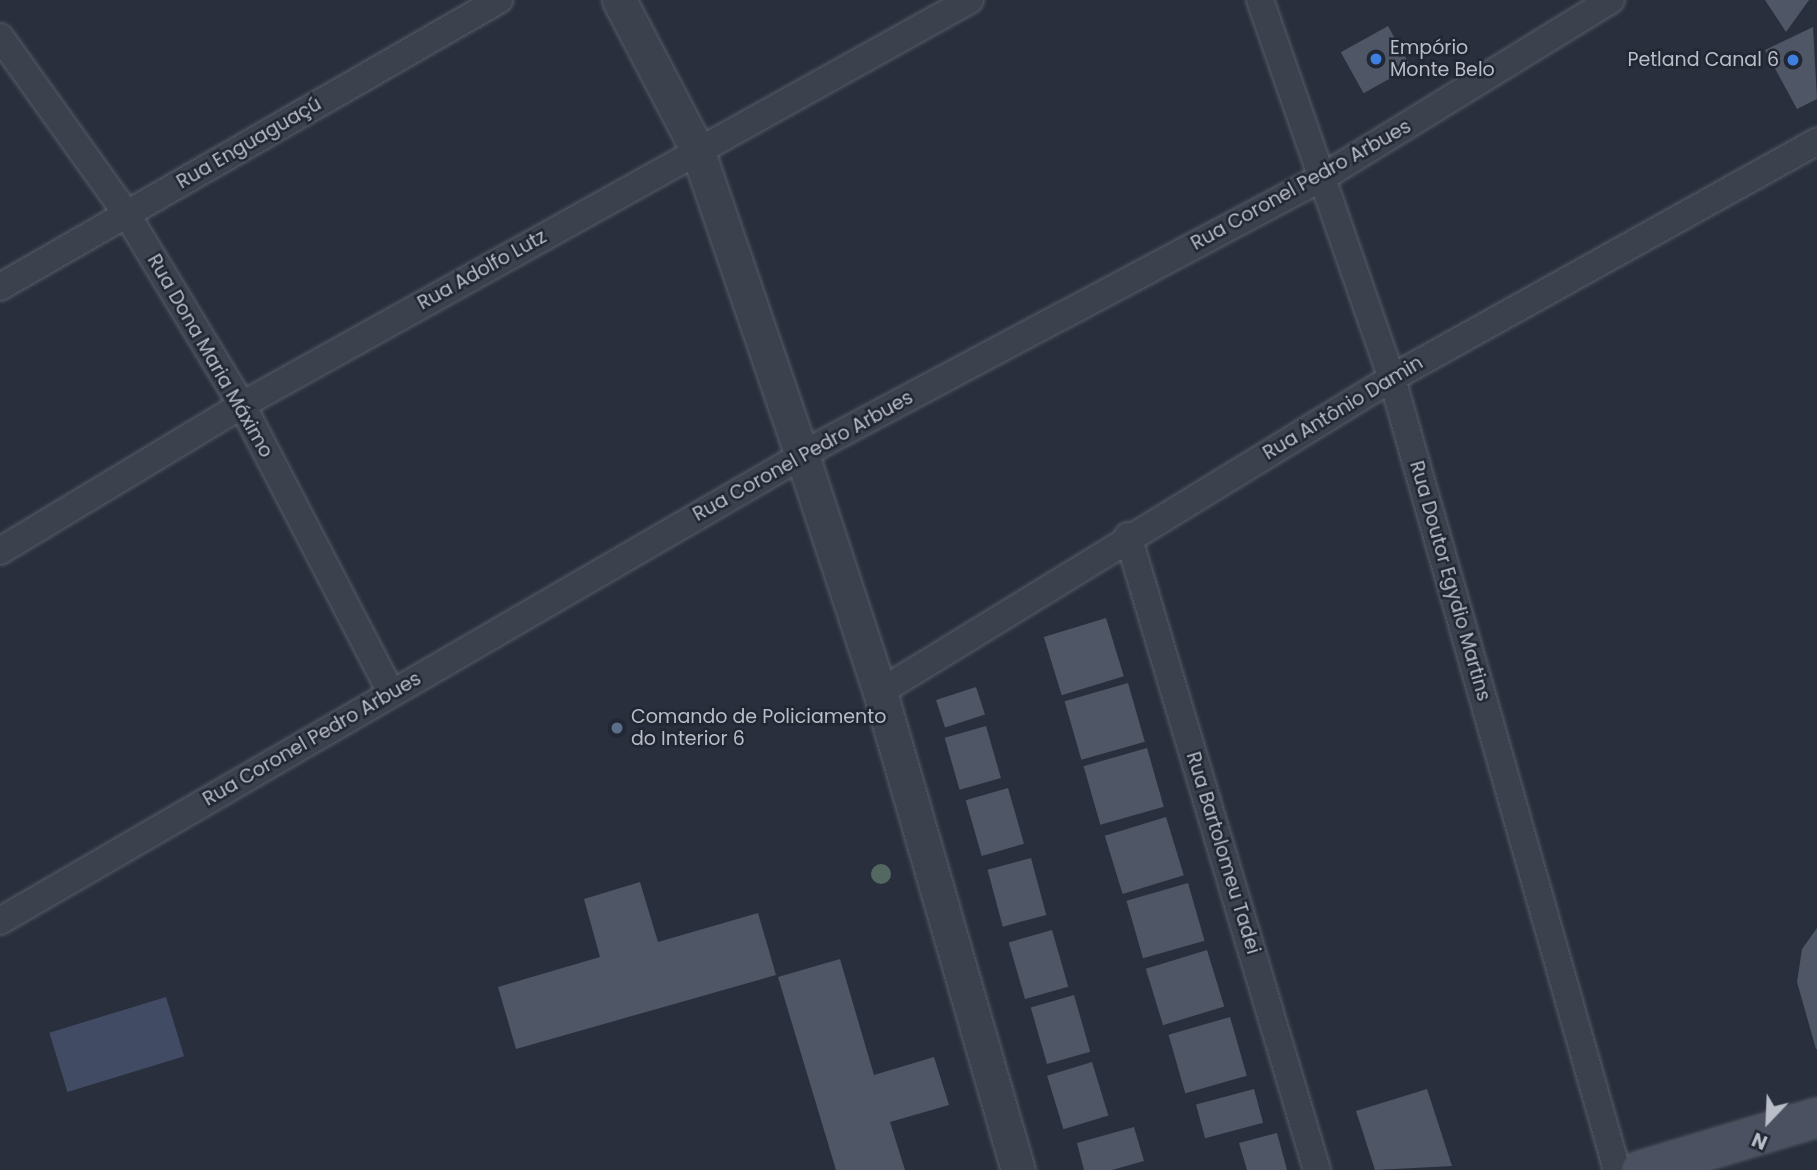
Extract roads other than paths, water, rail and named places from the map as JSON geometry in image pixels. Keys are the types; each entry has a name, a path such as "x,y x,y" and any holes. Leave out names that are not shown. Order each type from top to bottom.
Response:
{"main road":[{"path":"1640,1170 1817,1117"}],"street":[{"name":"Rua Enguaguaçú","path":"0,287 499,0"},
{"path":"619,0 697,149 802,455 880,692 1018,1170"},
{"name":"Rua Adolfo Lutz","path":"0,551 242,405 697,149 971,0"},
{"name":"Rua Doutor Egydio Martins","path":"1260,0 1392,378 1617,1170"},
{"name":"Rua Coronel Pedro Arbues","path":"0,921 802,455 1323,177 1611,0"},
{"name":"Rua Dona Maria Máximo","path":"0,37 126,213 242,405 391,692"},
{"name":"Rua Antônio Damin","path":"880,692 1128,536 1392,378 1817,141"},
{"name":"Rua Bartolomeu Tadei","path":"1128,536 1317,1170"}],"water":[{"path":"166,997 184,1056 67,1092 49,1033"}],"place":[{"name":"Empório Monte Belo","path":"1376,59"},
{"name":"Petland Canal 6","path":"1793,60"},
{"name":"Comando de Policiamento do Interior 6","path":"617,728"}]}
